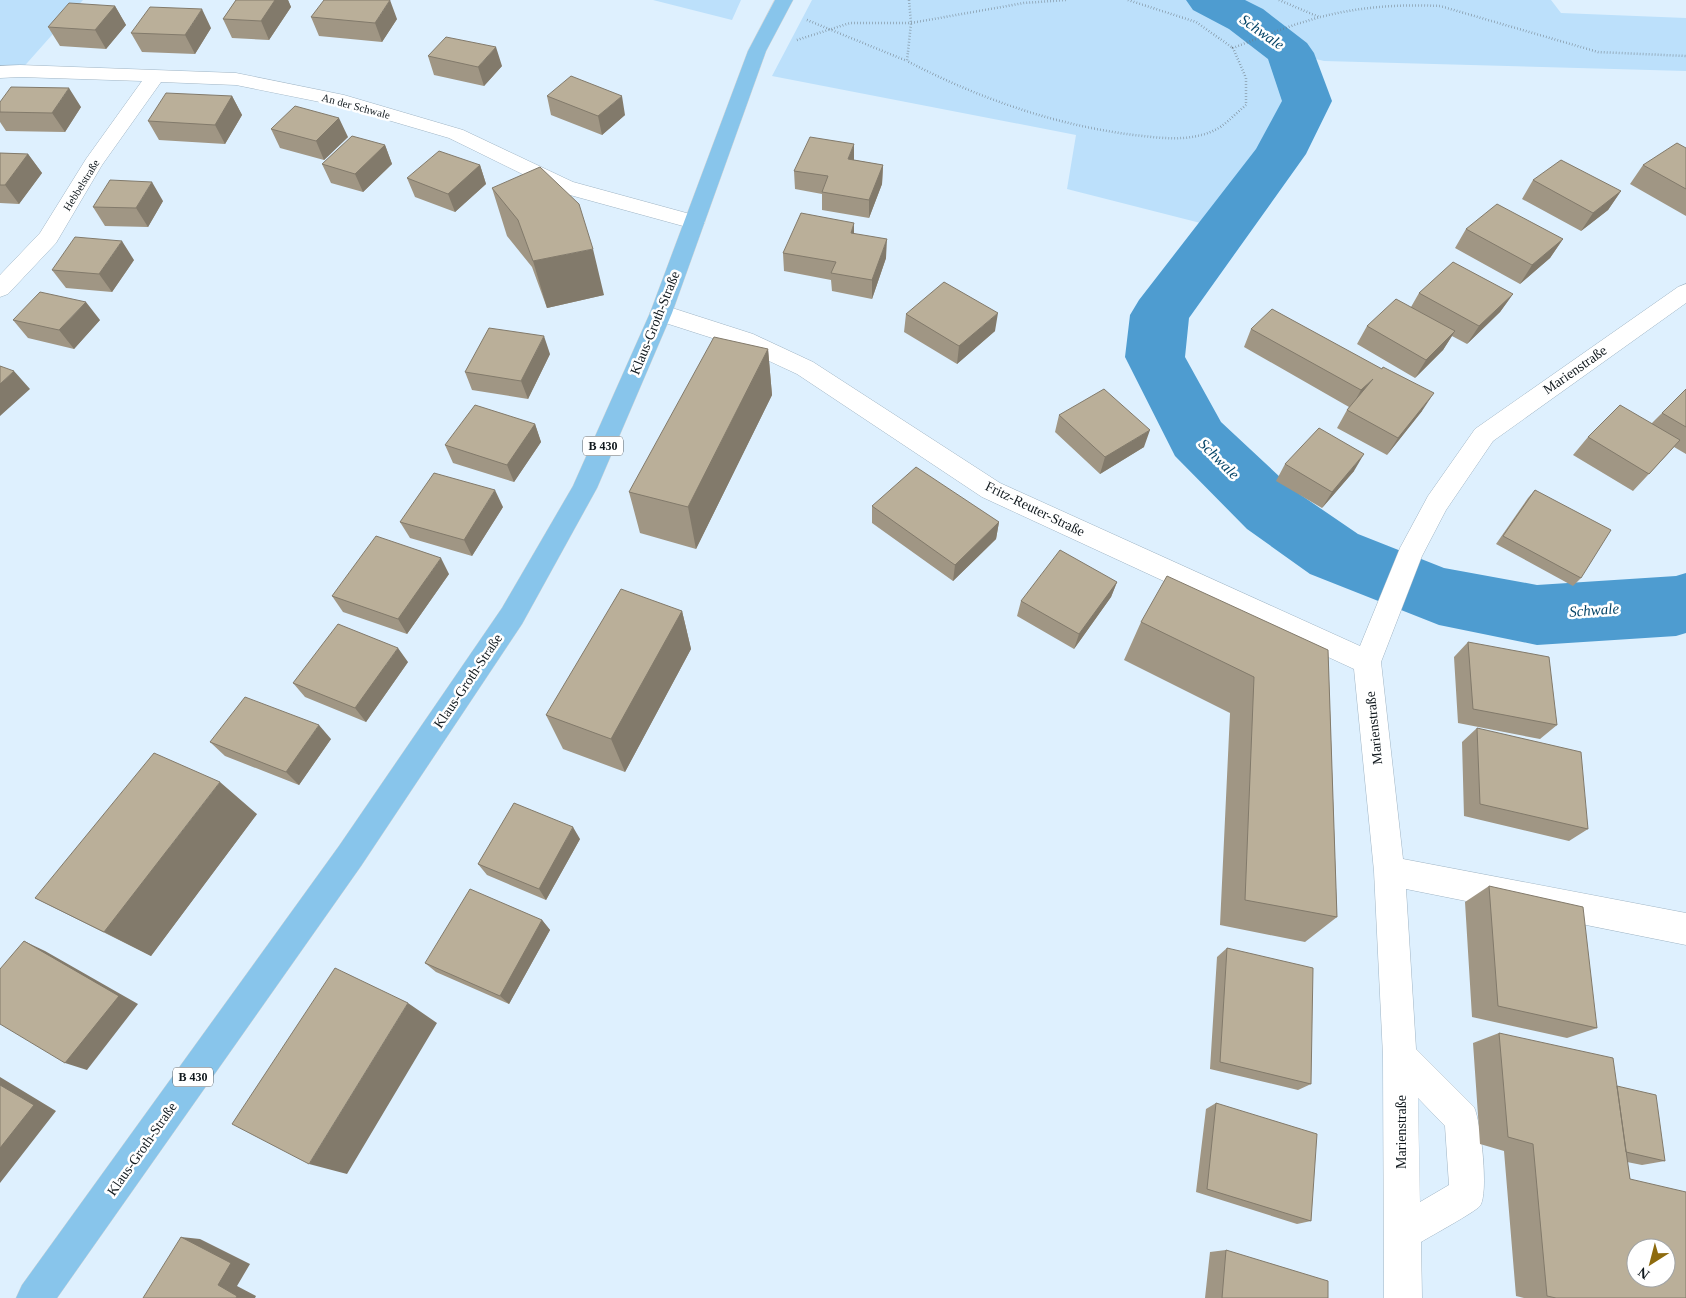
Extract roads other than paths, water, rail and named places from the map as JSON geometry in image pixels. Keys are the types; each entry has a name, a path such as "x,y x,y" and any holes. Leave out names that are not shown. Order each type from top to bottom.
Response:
{"main road":[{"name":"Klaus-Groth-Straße","path":"35,1298 350,856 512,616 584,488 661,313 757,51 782,5"}],"street":[{"name":"An der Schwale","path":"0,72 156,75 236,79 344,101 456,134 566,187 694,222"},
{"name":"Hebbelstraße","path":"0,289 48,238 93,164 156,75"},
{"name":"Marienstraße","path":"1402,1298 1400,1056 1389,871 1367,662 1409,555 1437,503 1484,436 1686,292"},
{"name":"Fritz-Reuter-Straße","path":"661,313 745,340 806,368 991,490 1367,662"},
{"path":"1389,871 1686,929"},
{"path":"1400,1056 1462,1118 1467,1194 1402,1233"}],"waterway":[{"name":"Schwale","path":"1209,0 1246,19 1290,53 1307,101 1280,154 1160,315 1155,357 1198,439 1271,510 1334,554 1439,596 1537,615 1676,606 1686,603"}]}
